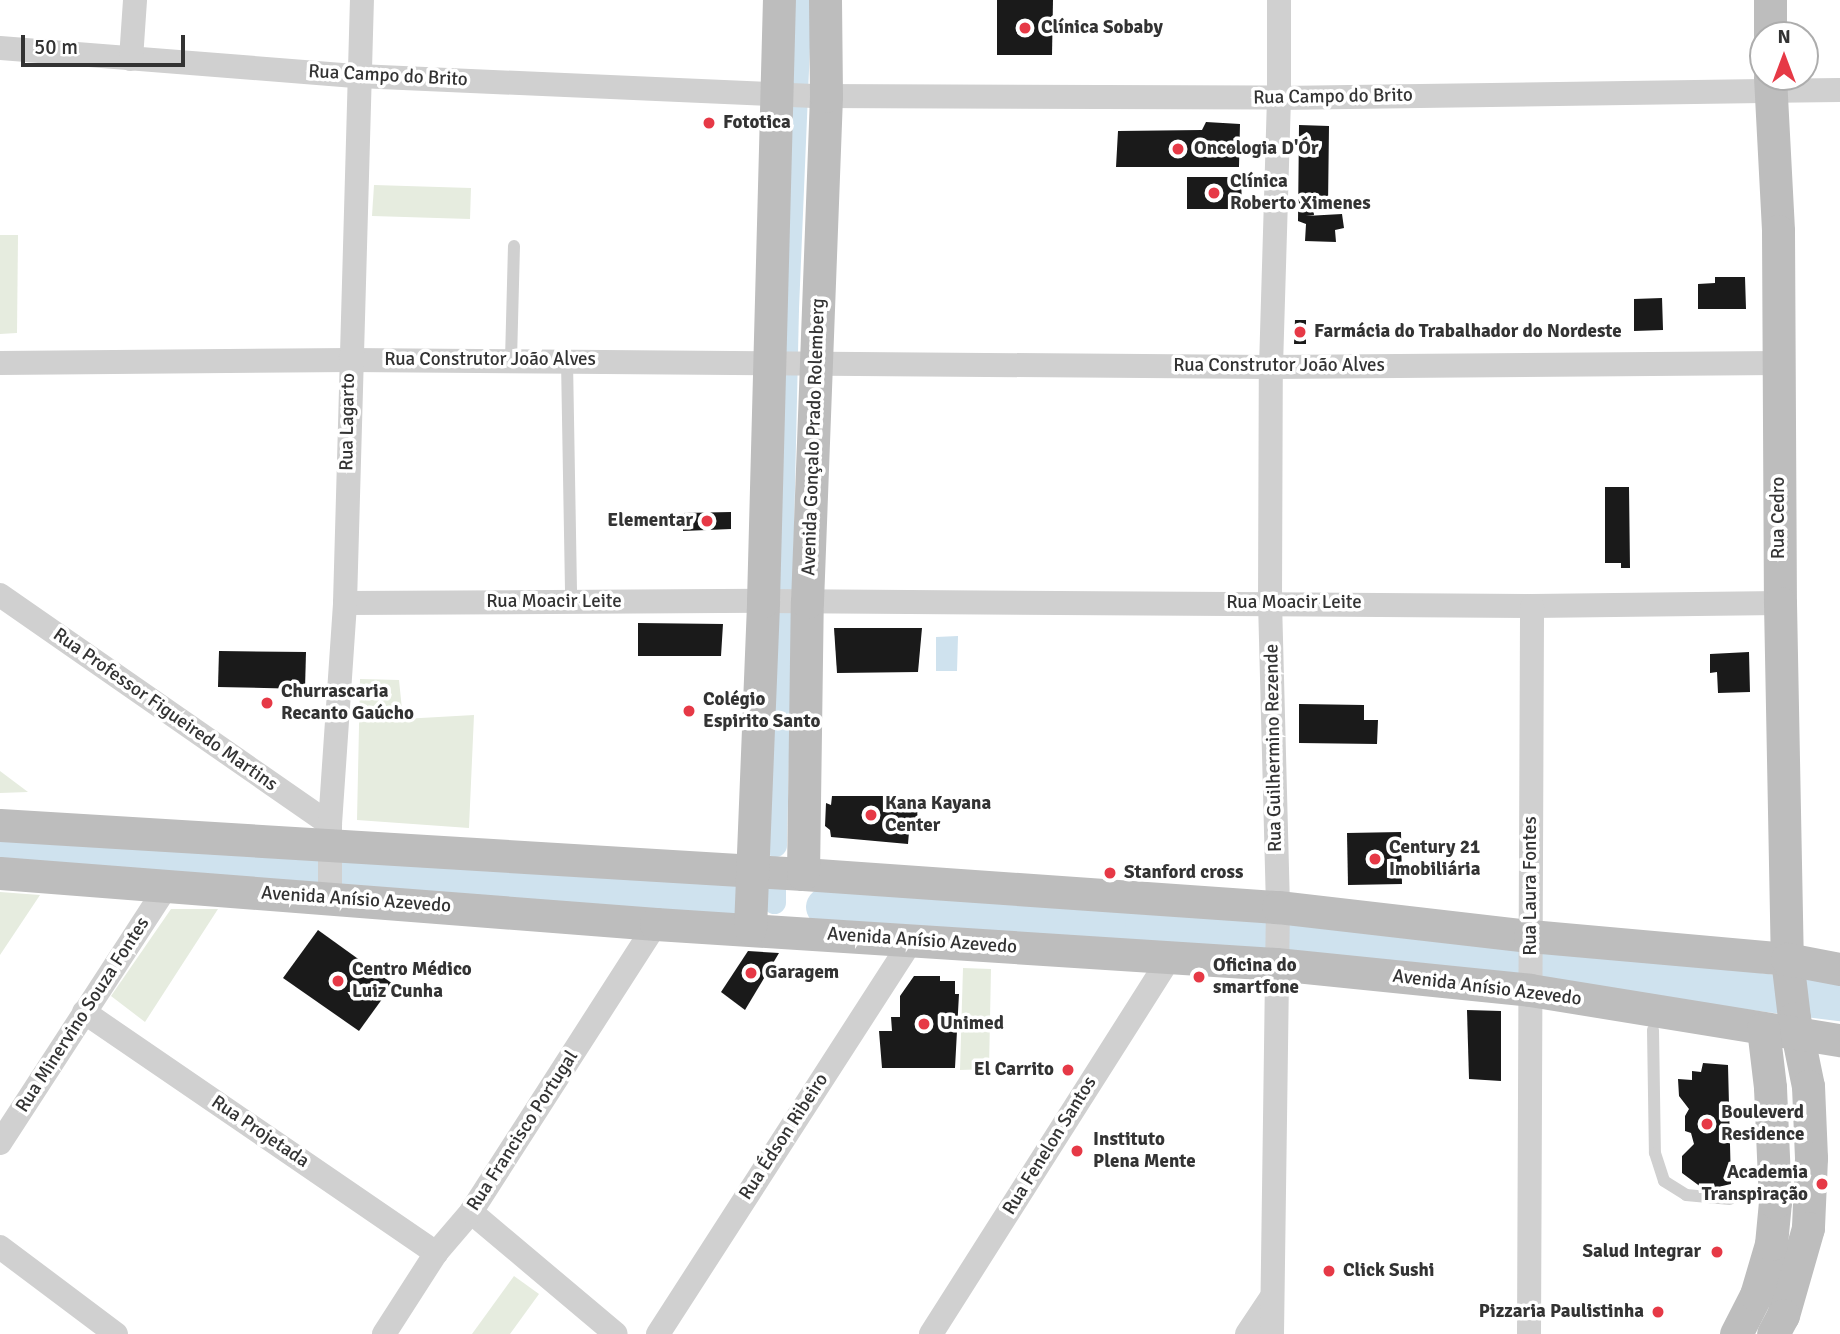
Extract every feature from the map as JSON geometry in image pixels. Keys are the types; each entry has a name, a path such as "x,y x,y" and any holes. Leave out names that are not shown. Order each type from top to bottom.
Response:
{"street":[{"path":"131,59 135,0"},
{"name":"Rua Lagarto","path":"330,861 345,603 362,0"},
{"name":"Avenida Gonçalo Prado Rolemberg","path":"779,0 791,362 785,602 803,874"},
{"name":"Avenida Gonçalo Prado Rolemberg","path":"750,928 751,871 785,602 791,362 820,96 825,0"},
{"name":"Rua Guilhermino Rezende","path":"1276,957 1278,911 1270,603 1271,367 1279,98 1279,0"},
{"path":"1770,0 1770,21"},
{"name":"Rua Campo do Brito","path":"0,48 358,76 820,96 1279,98 1749,85"},
{"name":"Rua Campo do Brito","path":"1819,88 1840,90"},
{"name":"Rua Cedro","path":"1770,91 1778,231 1780,603 1788,967 1795,1025 1808,1086 1811,1158 1808,1228 1783,1315 1773,1334"},
{"name":"Rua Construtor João Alves","path":"0,363 511,360 1271,367 1779,363"},
{"name":"Rua Professor Figueiredo Martins","path":"0,595 330,861"},
{"name":"Rua Moacir Leite","path":"345,603 1270,603 1532,606 1780,603"},
{"name":"Rua Laura Fontes","path":"1529,1334 1532,606"},
{"name":"Avenida Anísio Azevedo","path":"0,825 330,861 656,924 750,928 1170,958 1276,957 1530,983 1652,1020 1763,1028 1795,1025 1840,1040"},
{"name":"Avenida Anísio Azevedo","path":"0,873 166,887 330,861 751,871 1278,911 1530,942 1788,967 1840,969"},
{"name":"Rua Minervino Souza Fontes","path":"0,1143 166,887"},
{"name":"Rua Francisco Portugal","path":"384,1334 436,1253 471,1212 656,924"},
{"name":"Rua Édson Ribeiro","path":"658,1334 911,941"},
{"path":"1272,1334 1276,957"},
{"name":"Rua Fenelon Santos","path":"931,1334 1170,958"},
{"name":"Rua Projetada","path":"84,1012 436,1253"},
{"path":"1736,1334 1756,1295 1771,1244 1776,1202 1770,1087 1763,1028"},
{"path":"471,1212 616,1334"},
{"path":"0,1247 114,1333"},
{"path":"1247,1334 1272,1298"}],"lane":[{"path":"511,360 514,246"},
{"path":"567,361 571,602"},
{"path":"1652,1020 1655,1153 1664,1181 1686,1195 1730,1199"}],"shaded area":[{"path":"374,185 471,188 470,219 372,216"},
{"path":"0,235 18,235 17,333 0,334"},
{"path":"360,679 399,680 403,719 474,715 469,828 357,820"},
{"path":"0,771 28,792 0,793"},
{"path":"0,892 40,895 0,955"},
{"path":"171,909 218,909 145,1022 111,996"},
{"path":"963,968 991,969 989,1069 960,1070"},
{"path":"514,1276 539,1294 510,1334 472,1334"}],"water":[{"path":"958,636 957,671 936,671 936,637"}],"building":[{"name":"Clínica Sobaby","path":"997,0 1053,0 1052,55 997,55"},
{"name":"Oncologia D'Ór","path":"1206,122 1240,124 1239,167 1116,167 1118,131 1202,130"},
{"path":"1299,125 1329,126 1328,206 1313,207 1314,215 1306,216 1342,214 1344,228 1335,230 1336,242 1305,241 1306,224 1298,221"},
{"name":"Clínica Roberto Ximenes","path":"1187,177 1241,177 1242,209 1187,209"},
{"path":"1715,277 1745,277 1746,309 1698,309 1698,284 1715,283"},
{"path":"1662,298 1663,330 1634,331 1634,299"},
{"name":"Farmácia do Trabalhador do Nordeste","path":"1295,320 1306,320 1306,344 1294,344"},
{"path":"1605,487 1629,487 1630,568 1621,568 1621,563 1605,563"},
{"name":"Elementar","path":"731,512 731,529 683,531 683,513"},
{"path":"638,623 723,624 721,656 638,656"},
{"path":"834,628 922,628 918,672 837,673"},
{"path":"219,651 306,652 305,689 218,687"},
{"path":"1749,652 1750,692 1718,693 1717,672 1710,673 1710,654"},
{"path":"1299,704 1364,705 1364,720 1378,720 1377,744 1299,743"},
{"name":"Kana Kayana Center","path":"832,796 904,796 904,803 917,805 918,831 909,832 908,844 831,837 830,830 825,826 826,803 831,805"},
{"name":"Century 21 Imobiliária","path":"1401,832 1402,884 1348,885 1347,833"},
{"name":"Centro Médico Luiz Cunha","path":"318,930 393,984 359,1031 283,978"},
{"name":"Garagem","path":"748,951 779,953 745,1010 721,992"},
{"name":"Unimed","path":"914,976 940,976 940,981 955,981 955,994 959,994 955,1068 882,1068 879,1031 892,1031 891,1017 900,1017 900,996"},
{"path":"1467,1010 1501,1011 1501,1081 1469,1079"},
{"name":"Bouleverd Residence","path":"1703,1063 1728,1065 1731,1184 1705,1190 1682,1173 1682,1156 1694,1144 1691,1133 1685,1131 1685,1116 1689,1109 1679,1096 1678,1079 1692,1080 1692,1071 1701,1072"}],"waterway":[{"path":"775,845 787,308 800,0"},
{"path":"0,851 729,899"},
{"path":"774,886 774,902"},
{"path":"825,907 1144,925 1466,955 1840,1002"}],"place":[{"name":"Clínica Sobaby","path":"1025,28"},
{"name":"Fototica","path":"709,123"},
{"name":"Oncologia D'Ór","path":"1178,149"},
{"name":"Clínica Roberto Ximenes","path":"1214,193"},
{"name":"Farmácia do Trabalhador do Nordeste","path":"1300,332"},
{"name":"Elementar","path":"707,521"},
{"name":"Churrascaria Recanto Gaúcho","path":"267,703"},
{"name":"Colégio Espirito Santo","path":"689,711"},
{"name":"Kana Kayana Center","path":"871,815"},
{"name":"Century 21 Imobiliária","path":"1375,859"},
{"name":"Stanford cross","path":"1110,873"},
{"name":"Garagem","path":"751,973"},
{"name":"Oficina do smartfone","path":"1199,977"},
{"name":"Centro Médico Luiz Cunha","path":"338,981"},
{"name":"Unimed","path":"924,1024"},
{"name":"El Carrito","path":"1068,1070"},
{"name":"Bouleverd Residence","path":"1707,1124"},
{"name":"Instituto Plena Mente","path":"1077,1151"},
{"name":"Academia Transpiração","path":"1822,1184"},
{"name":"Salud Integrar","path":"1717,1252"},
{"name":"Click Sushi","path":"1329,1271"},
{"name":"Pizzaria Paulistinha","path":"1658,1312"}]}
